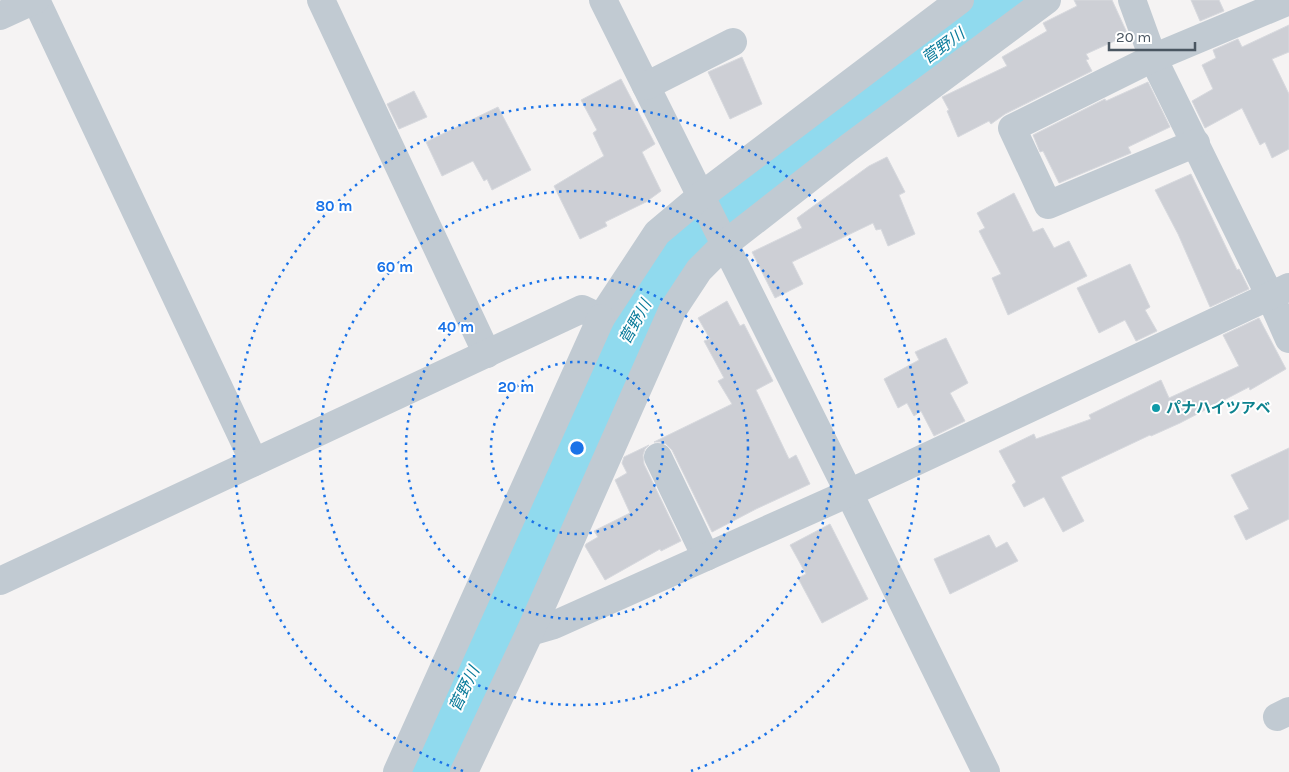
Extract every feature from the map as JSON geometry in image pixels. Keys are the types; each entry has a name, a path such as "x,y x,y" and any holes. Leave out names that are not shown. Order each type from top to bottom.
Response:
{"street":[{"path":"0,16 35,0 254,462"},
{"path":"321,0 487,354"},
{"path":"603,0 849,492 986,772"},
{"path":"397,772 601,318 657,233 701,196 960,0"},
{"path":"464,772 530,632 672,311 698,270 725,244 848,148 1047,0"},
{"path":"1132,0 1153,58 1196,143 1280,291 1289,339"},
{"path":"1196,143 1048,205 1012,128 1153,58 1289,1"},
{"path":"646,86 733,42"},
{"path":"530,632 554,625 849,492 1280,291"},
{"path":"0,581 582,309 601,318"},
{"path":"658,458 706,557"}],"building":[{"path":"1074,0 1112,0 1128,35 1086,54 1089,59 1086,60 1092,71 1005,114 991,124 989,121 958,137 947,111 949,110 942,97 1007,66 1002,57 1047,31 1043,23 1077,6"},
{"path":"1191,0 1219,0 1224,11 1200,21"},
{"path":"1289,25 1289,52 1272,59 1289,94 1289,149 1272,158 1265,142 1260,145 1242,108 1205,128 1192,101 1213,89 1202,65 1216,58 1213,50 1238,39 1242,47"},
{"path":"742,57 762,104 730,119 708,72"},
{"path":"621,79 655,144 642,152 661,191 646,202 605,222 607,226 580,239 554,186 604,156 593,133 597,130 581,100"},
{"path":"1148,82 1170,127 1128,147 1131,153 1059,183 1043,151 1040,152 1033,135 1105,99 1106,101"},
{"path":"414,91 427,117 399,129 387,104"},
{"path":"498,107 531,170 492,190 487,179 484,181 473,161 442,176 426,142"},
{"path":"887,157 905,192 899,195 915,234 888,246 881,229 876,230 873,223 792,262 803,284 775,298 752,252 802,228 797,218 869,166"},
{"path":"1191,174 1237,270 1239,269 1249,289 1210,307 1178,234 1155,190"},
{"path":"1014,193 1033,232 1043,228 1054,248 1069,241 1087,276 1008,315 992,278 1001,274 979,231 985,228 977,213"},
{"path":"1130,264 1150,307 1145,310 1157,331 1136,341 1125,320 1099,333 1077,288"},
{"path":"727,301 740,326 744,324 773,381 756,390 789,459 796,455 810,484 712,532 672,450 666,444 654,442 732,404 718,381 724,378 704,341 710,339 698,318"},
{"path":"1259,318 1286,369 1250,390 1249,387 1180,423 1061,477 1084,521 1063,532 1044,497 1024,507 1012,485 1016,482 999,451 1034,434 1036,439 1091,419 1089,415 1161,380 1169,398 1239,366 1223,335"},
{"path":"946,338 968,383 950,393 965,421 934,436 921,411 914,416 907,403 898,408 884,379 919,360 915,352"},
{"path":"649,445 643,455 644,464 681,541 661,551 660,549 605,580 585,546 598,537 594,531 630,513 615,480 627,473 622,463 624,457"},
{"path":"1289,448 1289,519 1246,540 1234,516 1249,509 1231,475"},
{"path":"830,524 868,599 822,623 798,578 806,574 790,545"},
{"path":"989,535 996,548 1007,542 1018,561 950,594 934,559"}],"waterway":[{"name":"菅野川","path":"423,772 518,581 626,335 682,242 778,165 1006,0"}],"place":[{"name":"パナハイツアベ","path":"1156,408"}]}
